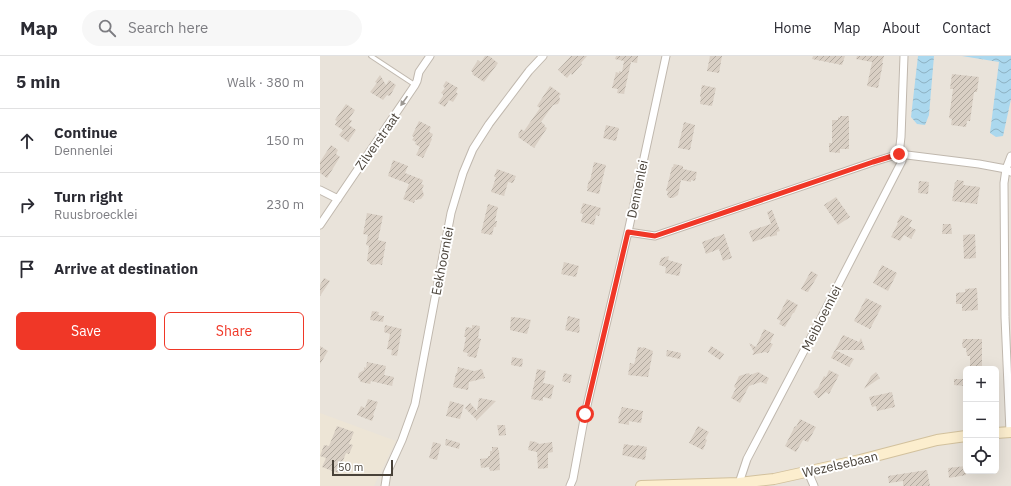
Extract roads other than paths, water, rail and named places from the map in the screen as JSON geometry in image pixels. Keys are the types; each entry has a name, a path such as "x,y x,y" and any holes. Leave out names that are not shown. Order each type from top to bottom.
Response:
{"street":[{"name":"Zilverstraat","path":"320,225 415,85 419,72 430,56"},
{"name":"Eekhoornlei","path":"385,486 387,473 402,440 415,404 451,213 463,173 473,149 489,124 529,71 543,56"},
{"name":"Dennenlei","path":"570,486 573,479 585,414 628,232 666,56"},
{"name":"Meibloemlei","path":"738,483 747,459 902,162 899,154 904,56"},
{"path":"628,232 655,236 865,164 899,154 979,164 1008,170"},
{"path":"999,433 1011,432 1005,317 1004,183 1011,156"},
{"path":"320,190 338,198"},
{"name":"Wezelsebaan","path":"641,486 738,483 774,479 937,440 963,436"},
{"path":"808,472 814,486"}],"lane":[{"path":"371,56 415,85"}],"water":[{"path":"918,56 934,56 929,115 925,125 917,124 911,117"},
{"path":"962,56 1011,56 1011,99 1003,136 996,137 990,133 999,62"}]}
